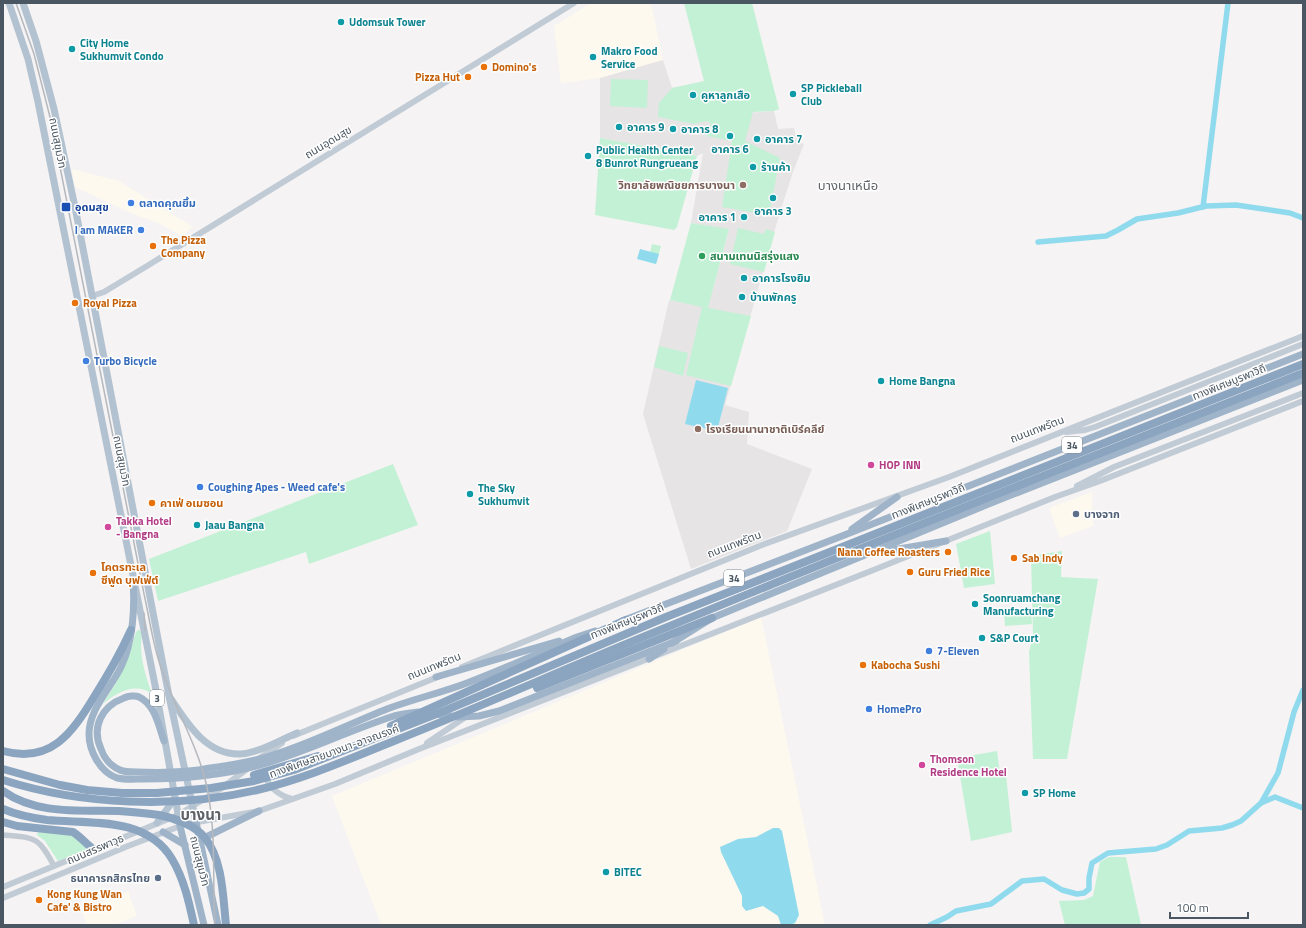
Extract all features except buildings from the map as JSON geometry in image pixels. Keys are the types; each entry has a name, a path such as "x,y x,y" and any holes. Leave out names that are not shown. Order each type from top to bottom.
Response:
{"highway":[{"name":"34","path":"626,620 1303,354"},
{"name":"ทางพิเศษบูรพาวิถี","path":"562,660 666,617 1303,364"},
{"name":"ทางพิเศษบูรพาวิถี","path":"567,669 670,626 1303,373"},
{"name":"34","path":"712,618 991,503 1303,380"},
{"path":"842,536 897,497"},
{"path":"868,554 946,541"},
{"path":"133,581 134,607 129,645 122,666 98,706 90,726 90,742 92,751 103,767 116,778 158,779 220,774 263,764 297,753 395,716 421,712 459,718 479,716 499,711 676,641"},
{"path":"649,659 712,618"},
{"path":"3,783 46,795 82,802 160,807 214,802 256,794 331,770 712,618"},
{"path":"436,677 577,636 626,620"},
{"path":"3,763 19,770 48,779 83,786 121,789 158,789 210,784 254,776 325,753 399,723 626,620"},
{"path":"3,751 21,754 36,753 50,748 63,740 76,726 110,673 131,630"},
{"path":"164,741 154,713 147,702 139,697 128,696 116,701 106,708 98,720 96,732 98,744 104,757 120,770 176,772 237,764 273,755 388,709 468,683 577,636"},
{"name":"ทางพิเศษสายบางนา-อาจณรงค์","path":"3,769 60,785 87,790 122,793 211,788 254,781 294,770 326,758 499,688 562,660"},
{"name":"ทางพิเศษสายบางนา-อาจณรงค์","path":"3,780 51,793 92,799 159,802 213,798 257,790 330,767 448,720 567,669"},
{"path":"3,790 27,804 50,809 159,814 172,817 194,828 205,838 216,858 221,879 226,925"},
{"path":"3,809 34,818 115,825 130,828 155,840 165,849 177,869 188,896 194,925"},
{"path":"200,841 259,811"},
{"path":"3,822 17,826 73,832 81,837 90,851"},
{"name":"ถนนสุขุมวิท","path":"196,822 218,925"},
{"name":"ถนนสุขุมวิท","path":"180,826 204,925"},
{"path":"163,832 185,844"}],"main road":[{"name":"ถนนสุขุมวิท","path":"9,3 28,59 38,102 155,685 180,826"},
{"name":"ถนนสุขุมวิท","path":"23,3 36,41 54,109 92,296 169,696 196,822"},
{"name":"ถนนอุดมสุข","path":"92,296 104,292 141,270 574,3"},
{"path":"78,298 92,296"},
{"name":"ถนนเทพรัตน","path":"192,808 297,733 762,545 897,497 1303,336"},
{"path":"1057,434 1085,430 1303,344"},
{"path":"1057,496 1126,462 1303,393"},
{"path":"196,822 259,811 334,784 1057,496 1100,481 1303,402"},
{"path":"109,451 121,447"},
{"path":"169,696 188,725 206,743 222,752 240,754 252,751 297,733"},
{"path":"419,749 464,718"},
{"path":"270,751 263,764 267,783 282,796 292,799"},
{"path":"157,823 174,798"},
{"name":"ถนนสรรพาวุธ","path":"3,887 192,808"},
{"name":"ถนนสรรพาวุธ","path":"3,898 142,840 180,826 196,822"},
{"path":"91,862 93,856 88,852 90,851 112,853"}],"street":[{"path":"3,835 32,838 44,847 54,866"}],"shaded area":[{"path":"591,3 651,3 663,60 600,78 561,83 554,26"},
{"path":"663,60 672,88 702,82 710,115 774,111 778,129 794,128 797,141 804,144 780,212 725,405 749,412 747,444 812,469 787,531 691,569 643,414 669,300 708,307 729,230 691,223 703,153 697,156 600,138 600,78"},
{"name":"ตลาดคุณยิ้ม","path":"72,169 119,181 193,227 182,236 158,223 133,214 75,187"},
{"path":"1092,492 1093,526 1060,538 1049,508"},
{"path":"761,617 825,925 381,925 332,796"},
{"path":"128,891 137,916 114,925 87,925 81,910"}],"green space":[{"path":"684,3 752,3 779,109 774,111 753,112 745,141 780,158 769,215 722,207 732,141 707,136 711,123 706,121 694,124 658,117 659,103 672,88 704,81"},
{"path":"611,79 648,80 647,108 610,106"},
{"path":"600,138 697,156 677,227 674,230 595,215"},
{"path":"691,223 729,229 708,308 751,316 731,386 686,375 702,307 670,300"},
{"path":"738,228 764,234 766,229 775,232 764,272 730,264"},
{"path":"652,244 661,246 656,264 648,262"},
{"path":"659,346 688,353 683,376 654,367"},
{"path":"393,464 418,525 309,564 306,552 158,601 149,559"},
{"path":"990,531 995,584 964,588 956,544"},
{"path":"1062,551 1061,577 1098,579 1067,759 1033,759 1029,652 1033,635 1031,556"},
{"path":"1031,608 1032,624 1005,626 1004,611"},
{"path":"140,630 142,638 142,658 146,677 152,694 146,690 140,689 127,690 120,692 103,704 116,683 128,658 136,632"},
{"path":"997,751 1000,774 1006,774 1012,832 971,841 957,758"},
{"path":"38,832 77,835 88,849 58,861 45,841 37,835"},
{"path":"1109,857 1126,857 1141,925 1065,925 1059,901 1084,900 1093,896 1100,862"}],"water":[{"path":"640,249 659,254 656,264 637,259"},
{"path":"696,380 728,388 717,431 685,424"},
{"path":"773,828 779,828 782,831 799,915 795,923 790,925 781,925 778,916 763,906 746,911 742,906 742,896 720,847 738,839 756,837"}],"waterway":[{"path":"1203,207 1228,3"},
{"path":"1038,242 1106,236 1137,219 1178,213 1206,206 1236,205 1290,213 1303,218"},
{"path":"1261,803 1278,773 1294,712 1303,690"},
{"path":"930,925 956,911 991,904 1022,881 1044,879 1062,890 1077,894 1084,893 1089,889 1089,878 1092,863 1108,853 1156,849 1167,845 1189,831 1222,828 1232,825 1241,821 1261,803 1275,797 1303,808"}],"railway":[{"path":"16,3 34,54 51,121 154,644 168,687 192,741 206,783 212,819 215,925"},
{"path":"144,613 145,631"}],"place":[{"name":"Udomsuk Tower","path":"341,22"},
{"name":"City Home Sukhumvit Condo","path":"72,49"},
{"name":"Makro Food Service","path":"593,57"},
{"name":"Domino's","path":"484,67"},
{"name":"Pizza Hut","path":"468,77"},
{"name":"SP Pickleball Club","path":"793,94"},
{"name":"คูหาลูกเสือ","path":"693,95"},
{"name":"อาคาร 9","path":"619,127"},
{"name":"อาคาร 8","path":"673,129"},
{"name":"อาคาร 6","path":"730,136"},
{"name":"อาคาร 7","path":"757,139"},
{"name":"Public Health Center 8 Bunrot Rungrueang","path":"588,156"},
{"name":"ร้านค้า","path":"753,167"},
{"name":"วิทยาลัยพณิชยการบางนา","path":"743,185"},
{"name":"อาคาร 3","path":"773,198"},
{"name":"ตลาดคุณยิ้ม","path":"131,203"},
{"name":"อุดมสุข","path":"66,207"},
{"name":"อาคาร 1","path":"744,217"},
{"name":"I am MAKER","path":"141,230"},
{"name":"The Pizza Company","path":"153,246"},
{"name":"สนามเทนนิสรุ่งแสง","path":"702,256"},
{"name":"อาคารโรงยิม","path":"744,278"},
{"name":"บ้านพักครู","path":"742,297"},
{"name":"Royal Pizza","path":"75,303"},
{"name":"Turbo Bicycle","path":"86,361"},
{"name":"Home Bangna","path":"881,381"},
{"name":"โรงเรียนนานาชาติเบิร์คลีย์","path":"698,429"},
{"name":"HOP INN","path":"871,465"},
{"name":"Coughing Apes - Weed cafe's","path":"200,487"},
{"name":"The Sky Sukhumvit","path":"470,494"},
{"name":"คาเฟ่ อเมซอน","path":"152,503"},
{"name":"บางจาก","path":"1076,514"},
{"name":"Jaau Bangna","path":"197,525"},
{"name":"Takka Hotel - Bangna","path":"108,527"},
{"name":"Nana Coffee Roasters","path":"948,552"},
{"name":"Sab Indy","path":"1014,558"},
{"name":"Guru Fried Rice","path":"910,572"},
{"name":"โคตรทะเล ซีฟูด บุฟเฟ่ต์","path":"93,573"},
{"name":"Soonruamchang Manufacturing","path":"975,604"},
{"name":"S&P Court","path":"982,638"},
{"name":"7-Eleven","path":"929,651"},
{"name":"Kabocha Sushi","path":"863,665"},
{"name":"HomePro","path":"869,709"},
{"name":"Thomson Residence Hotel","path":"922,765"},
{"name":"SP Home","path":"1025,793"},
{"name":"BITEC","path":"606,872"},
{"name":"ธนาคารกสิกรไทย","path":"158,878"},
{"name":"Kong Kung Wan Cafe' & Bistro","path":"39,900"}],"district":[{"name":"บางนาเหนือ","path":"848,185"},
{"name":"บางนา","path":"201,814"}]}
